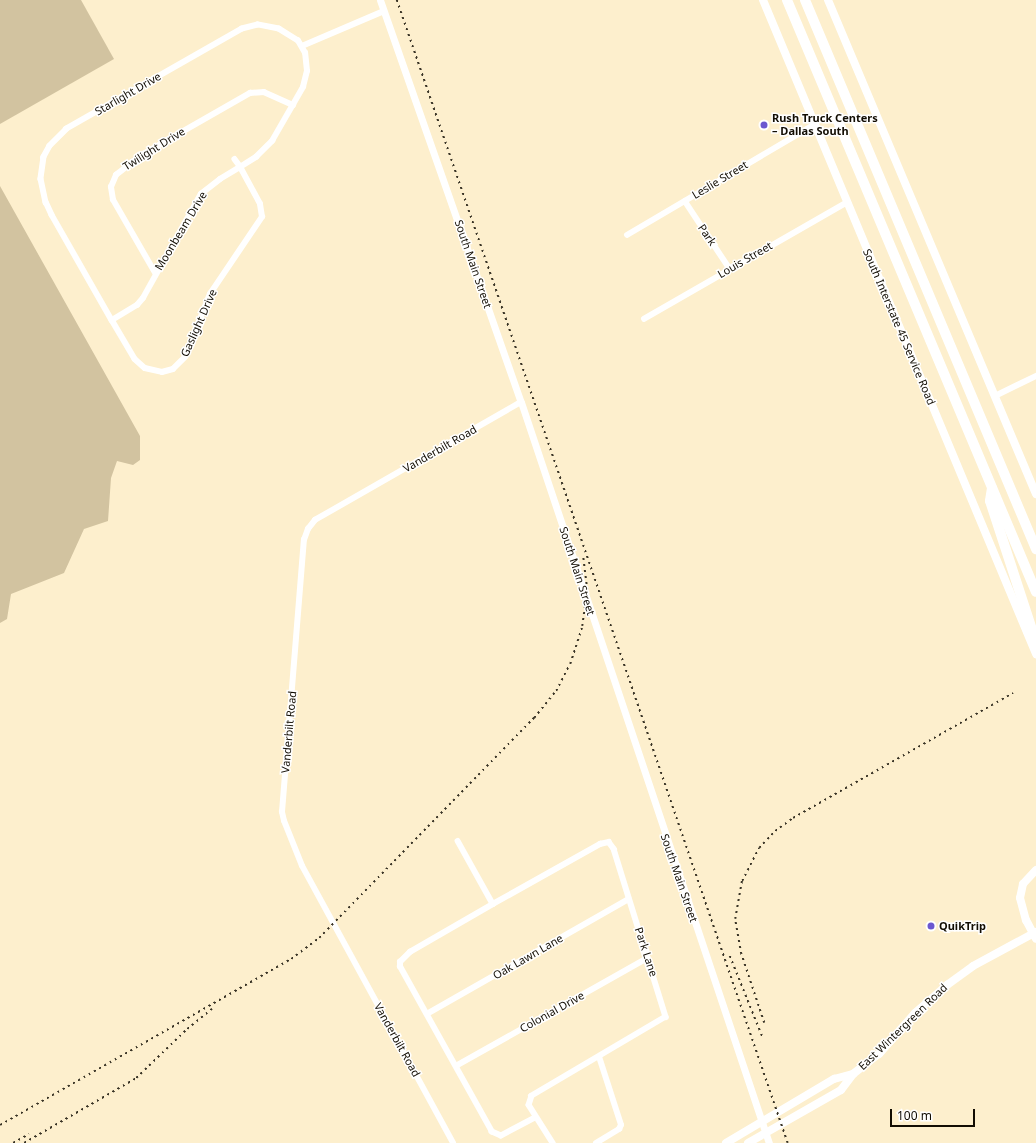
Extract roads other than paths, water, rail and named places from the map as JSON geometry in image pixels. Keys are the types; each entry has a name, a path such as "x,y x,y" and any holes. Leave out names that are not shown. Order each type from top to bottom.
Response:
{"highway":[{"path":"787,0 1036,592"},
{"path":"805,0 1036,549"},
{"path":"992,488 990,501 1036,642"},
{"path":"1022,517 1036,537"}],"main road":[{"name":"South Interstate 45 Service Road","path":"763,0 846,204 1036,654"},
{"path":"828,0 1036,494"},
{"path":"1035,934 1024,913 1020,898 1023,884 1036,870"},
{"name":"East Wintergreen Road","path":"853,1074 863,1068 915,1013 947,984 974,966 1035,934"},
{"path":"728,1142 834,1079 853,1074"},
{"path":"748,1143 840,1090 853,1074"}],"street":[{"name":"South Main Street","path":"380,0 521,402 769,1143"},
{"path":"302,46 384,11"},
{"name":"Starlight Drive","path":"112,320 46,202 42,179 44,157 50,146 67,129 242,29 269,26 289,34 302,46"},
{"name":"Moonbeam Drive","path":"112,320 137,305 201,194 264,150 293,105 305,79 306,62 302,46"},
{"name":"Twilight Drive","path":"156,273 113,200 112,180 116,175 140,156 250,93 264,92 293,105"},
{"name":"Leslie Street","path":"627,235 814,125"},
{"name":"Gaslight Drive","path":"112,320 135,359 145,368 162,372 180,364 189,349 210,294 262,217 260,204 235,160"},
{"name":"Park","path":"685,201 730,269"},
{"name":"Louis Street","path":"644,319 846,204"},
{"path":"995,396 1036,376"},
{"name":"Vanderbilt Road","path":"454,1143 302,866 284,821 282,812 304,540 308,529 315,520 521,402"},
{"path":"458,841 493,904"},
{"name":"Park Lane","path":"535,1118 507,1134 496,1135 489,1127 400,967 400,962 410,952 493,904 605,842 609,842 614,849 666,1017 532,1096 529,1105 535,1118 553,1143"},
{"name":"Oak Lawn Lane","path":"427,1014 629,899"},
{"name":"Colonial Drive","path":"456,1066 648,958"},
{"path":"596,1143 619,1129 621,1125 599,1057"}],"railway":[{"path":"397,0 788,1143"},
{"path":"0,1125 291,959 319,938 534,718 556,691 570,664 582,626 587,590 583,556"},
{"path":"764,1023 741,954 735,919 742,881 759,848 775,831 793,818 1013,693"},
{"path":"730,956 763,1038"},
{"path":"24,1143 136,1078 187,1029 212,1009"},
{"path":"13,1143 29,1134"}],"place":[{"name":"Rush Truck Centers – Dallas South","path":"764,125"},
{"name":"QuikTrip","path":"931,926"}]}
